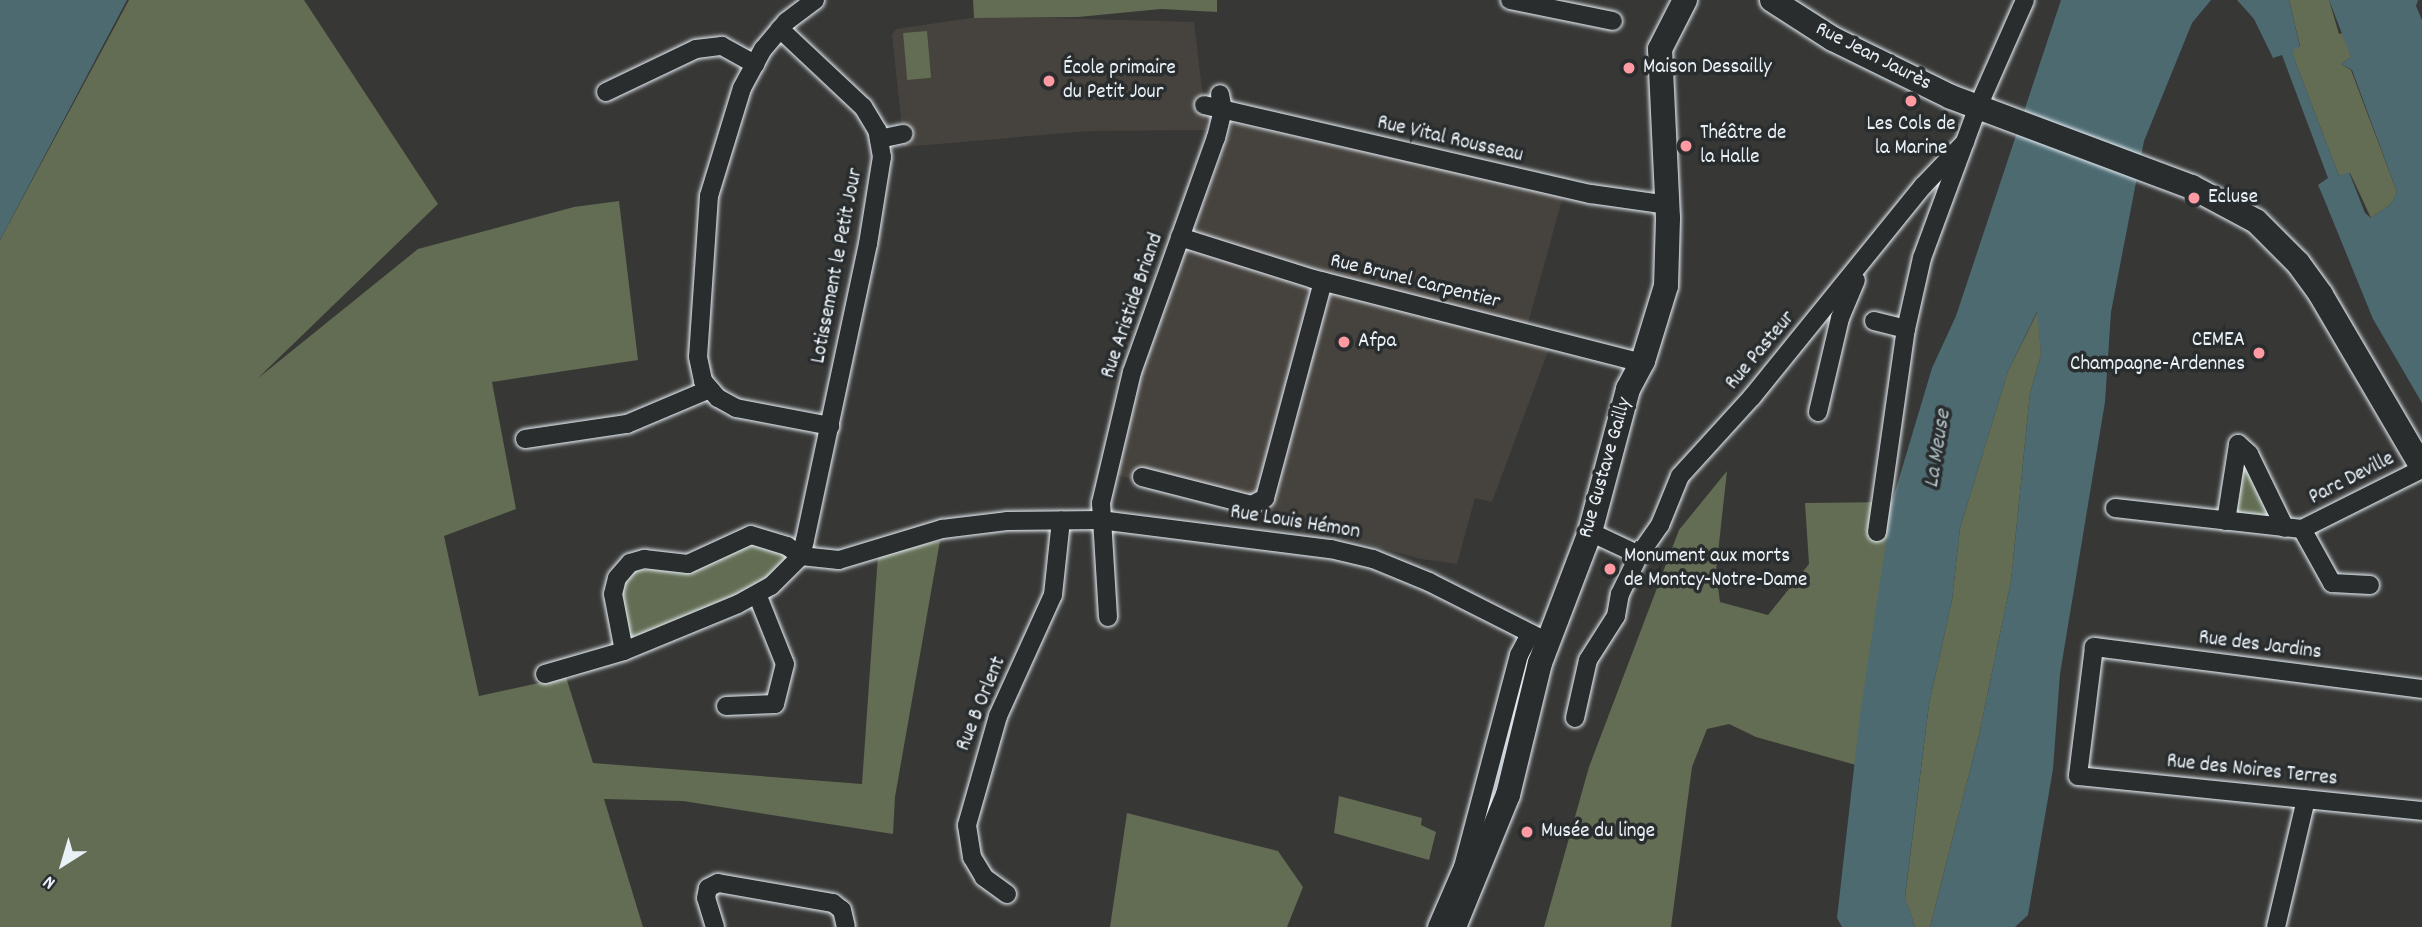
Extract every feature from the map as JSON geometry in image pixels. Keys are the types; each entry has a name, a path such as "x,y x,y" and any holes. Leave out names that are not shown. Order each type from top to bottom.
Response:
{"street":[{"path":"815,0 780,29 742,88 709,196 698,357 703,381 736,408 830,426"},
{"path":"1510,0 1613,21"},
{"name":"Rue Gustave Gailly","path":"1437,927 1463,867 1517,667 1539,638 1590,532 1628,389 1642,363 1666,286 1668,205 1660,49 1685,0"},
{"name":"Rue Jean Jaurès","path":"1772,0 1833,39 1986,112 2157,173 2192,187 2256,220 2298,263 2422,468"},
{"path":"1877,532 1906,329 1922,258 1965,142 1986,112 2025,0"},
{"name":"Lotissement le Petit Jour","path":"780,29 863,107 879,139 882,157 868,244 801,556"},
{"path":"606,92 696,49 722,46 755,64"},
{"name":"Rue Vital Rousseau","path":"1204,105 1222,102 1591,194 1668,205"},
{"name":"Rue Aristide Briand","path":"1108,617 1100,520 1132,372 1180,237 1222,102"},
{"path":"879,139 903,134"},
{"name":"Rue Pasteur","path":"1575,718 1588,660 1616,616 1620,594 1639,555 1660,525 1680,476 1861,267 1923,186 1965,142"},
{"name":"Rue Brunel Carpentier","path":"1180,237 1323,282 1642,363"},
{"path":"1818,411 1840,318 1861,267"},
{"path":"1142,477 1252,505 1265,498 1323,282"},
{"path":"1874,321 1906,329"},
{"path":"525,439 627,424 710,389"},
{"name":"Parc Deville","path":"2226,521 2238,444 2249,454 2294,529 2332,583 2370,585"},
{"name":"Parc Deville","path":"2294,529 2422,468"},
{"path":"2115,508 2294,529"},
{"name":"Rue Louis Hémon","path":"801,556 839,560 942,530 1061,520 1100,520 1287,542 1373,559 1539,638"},
{"name":"Rue B Orlent","path":"1007,894 984,877 972,857 967,825 998,716 1053,595 1061,520"},
{"path":"1590,532 1639,555"},
{"path":"545,674 624,651 757,594 785,576 801,556 788,546 751,535 688,564 644,559 630,563 617,578 612,594 624,651"},
{"path":"726,706 775,704 785,664 757,594"},
{"name":"Rue Gustave Gailly","path":"1454,927 1508,796 1539,638"},
{"name":"Rue des Jardins","path":"2078,776 2094,647 2422,689"},
{"name":"Rue des Noires Terres","path":"2078,776 2422,811"},
{"path":"2276,927 2306,799"},
{"path":"715,927 706,898 708,888 718,883 833,903 842,910 845,927"}],"shaded area":[{"name":"École primaire du Petit Jour","path":"984,16 1194,22 1207,130 1089,131 904,147 892,35 896,29"},
{"name":"Afpa","path":"1233,123 1563,196 1524,338 1550,346 1492,502 1475,498 1457,564 1421,559 1117,475 1142,368"}],"green space":[{"path":"129,0 304,0 438,204 257,379 418,249 574,207 619,201 638,360 492,382 516,509 444,536 479,696 566,677 593,763 862,784 878,555 940,541 895,797 893,834 683,801 604,799 643,927 0,927 0,240"},
{"path":"973,0 1217,0 1217,12 1161,9 1078,17 974,18"},
{"path":"2289,0 2329,0 2339,34 2343,33 2351,57 2341,64 2351,70 2397,192 2391,204 2371,218 2350,173 2339,176 2295,61 2292,49 2300,46"},
{"path":"927,31 931,78 907,80 903,33"},
{"path":"2038,311 2041,355 2030,393 2011,581 1979,735 1930,927 1915,927 1905,898 1929,704 1952,600 1960,528 2008,371"},
{"path":"2243,458 2275,516 2236,513"},
{"path":"1727,471 1716,571 1720,602 1768,615 1809,564 1805,503 1892,502 1856,765 1756,737 1729,724 1707,729 1692,767 1671,927 1544,927 1589,767 1679,530"},
{"path":"741,541 783,550 788,558 773,581 630,641 619,580 624,572 680,566"},
{"path":"1339,796 1422,818 1421,825 1436,832 1429,860 1334,833"},
{"path":"1127,813 1278,851 1303,887 1287,927 1110,927"}],"water":[{"path":"0,0 127,0 0,240"},
{"name":"La Meuse","path":"2061,0 2211,0 2192,23 2144,141 2111,312 2105,402 2060,674 2053,769 2028,915 2015,927 1930,927 1979,735 2011,581 2030,393 2041,355 2037,312 2008,371 1960,528 1952,600 1929,704 1905,897 1915,927 1842,927 1837,918 1860,715 1892,502 1932,368 1956,316"},
{"path":"2237,0 2289,0 2300,47 2293,50 2295,61 2339,176 2349,172 2365,213 2371,218 2391,204 2397,192 2352,70 2341,64 2351,57 2329,0 2418,0 2416,6 2422,20 2422,403 2373,319 2318,185 2328,178 2282,55 2273,58 2254,19"}],"place":[{"name":"Maison Dessailly","path":"1629,68"},
{"name":"École primaire du Petit Jour","path":"1049,81"},
{"name":"Les Cols de la Marine","path":"1911,101"},
{"name":"Théâtre de la Halle","path":"1686,146"},
{"name":"Ecluse","path":"2194,198"},
{"name":"Afpa","path":"1344,342"},
{"name":"CEMEA Champagne-Ardennes","path":"2259,353"},
{"name":"Monument aux morts de Montcy-Notre-Dame","path":"1610,569"},
{"name":"Musée du linge","path":"1527,832"}]}
